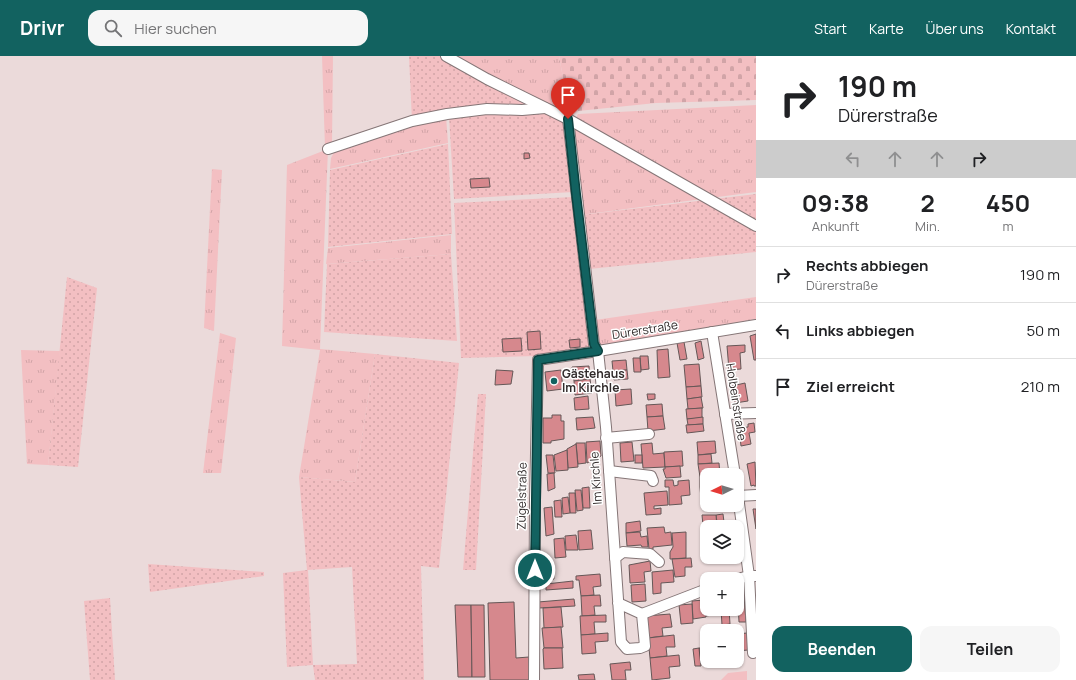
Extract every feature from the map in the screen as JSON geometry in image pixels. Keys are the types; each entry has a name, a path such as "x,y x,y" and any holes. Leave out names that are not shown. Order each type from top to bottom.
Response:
{"street":[{"path":"446,56 487,79 568,119 756,226"},
{"path":"328,149 412,121 447,114 487,109 522,110 545,108"},
{"name":"Im Kirchle","path":"568,119 594,344 598,351 609,471 621,642 627,649 640,648 644,646 642,614"},
{"name":"Dürerstraße","path":"538,360 756,325"},
{"name":"Holbeinstraße","path":"712,332 734,468"},
{"name":"Zügelstraße","path":"534,680 538,360"},
{"path":"725,414 756,413"},
{"path":"606,438 649,434"},
{"path":"609,471 651,476 653,481"},
{"path":"744,493 756,495"},
{"path":"742,512 753,576 753,652"},
{"path":"615,558 623,552 650,554 659,562"},
{"path":"618,603 642,614 700,591"}],"green space":[{"path":"322,56 333,56 332,145 325,148"},
{"path":"409,56 446,56 513,92 512,110 412,121"},
{"path":"559,56 568,105 568,119 512,110 448,57"},
{"path":"559,56 756,56 756,100 656,103 578,111 568,119 568,104"},
{"path":"756,105 756,192 580,215 571,127 578,114"},
{"path":"488,111 538,112 557,118 564,124 573,192 454,199 449,116"},
{"path":"446,116 448,143 330,169 331,158 335,150 412,124"},
{"path":"448,144 452,234 328,247 330,170"},
{"path":"328,149 320,349 375,354 355,482 299,477 320,350 282,346 287,165"},
{"path":"212,169 222,170 214,331 204,328"},
{"path":"756,194 756,252 589,269 581,215"},
{"path":"573,197 593,347 536,356 461,358 454,203"},
{"path":"451,235 451,254 326,264 328,248"},
{"path":"451,254 457,341 324,332 327,264"},
{"path":"67,277 97,288 78,467 48,465"},
{"path":"756,297 756,319 599,346 595,320"},
{"path":"220,333 236,338 221,473 203,473"},
{"path":"21,350 60,351 48,465 27,464"},
{"path":"375,354 459,363 439,568 421,566 424,680 315,680 313,665 287,667 283,573 307,570 299,477 355,482","holes":["352,567 357,664 313,665 308,570"]},
{"path":"478,394 486,394 476,570 463,570"},
{"path":"148,564 264,572 264,576 150,592"},
{"path":"110,598 115,680 90,680 84,601"},
{"path":"747,671 747,680 721,680 728,673"}],"building":[{"path":"524,153 529,153 530,158 524,159"},
{"path":"489,178 490,187 471,188 470,179"},
{"path":"540,331 541,349 528,350 527,332"},
{"path":"756,334 756,360 754,360 750,336"},
{"path":"521,338 522,351 503,352 502,339"},
{"path":"580,339 580,347 570,348 569,340"},
{"path":"701,341 704,358 698,360 695,343"},
{"path":"684,342 687,359 680,360 677,343"},
{"path":"745,345 745,352 740,353 741,369 729,370 727,346"},
{"path":"668,349 670,377 658,378 657,350"},
{"path":"640,356 648,356 649,369 641,370"},
{"path":"633,358 640,358 641,372 634,372"},
{"path":"626,360 627,370 613,371 612,361"},
{"path":"699,364 701,386 686,387 684,365"},
{"path":"589,366 590,379 574,381 572,367"},
{"path":"496,370 513,371 511,384 495,385"},
{"name":"Gästehaus Im Kirchle","path":"561,370 563,389 547,391 545,372"},
{"path":"627,370 628,379 614,380 613,371"},
{"path":"590,379 592,393 575,395 574,381"},
{"path":"745,383 748,401 735,403 732,386"},
{"path":"701,386 702,397 687,399 686,387"},
{"path":"631,389 632,404 616,406 615,390"},
{"path":"647,394 655,394 655,399 648,400"},
{"path":"588,396 589,409 575,410 574,398"},
{"path":"701,397 703,408 688,409 687,399"},
{"path":"662,404 663,416 647,417 646,405"},
{"path":"702,408 702,418 687,419 686,409"},
{"path":"552,415 561,415 561,421 564,421 564,439 551,441 551,443 543,443 543,418 552,418"},
{"path":"663,416 665,429 648,431 647,417"},
{"path":"593,417 595,428 577,430 576,418"},
{"path":"703,417 703,424 688,425 687,419"},
{"path":"754,423 755,432 749,433 751,444 741,446 739,428 748,427 748,424"},
{"path":"703,424 704,431 687,433 686,425"},
{"path":"600,441 601,456 587,463 586,442"},
{"path":"715,441 716,453 698,455 697,442"},
{"path":"632,442 634,461 621,462 620,443"},
{"path":"576,443 585,443 586,463 578,464"},
{"path":"652,443 653,454 664,453 665,467 643,468 641,444"},
{"path":"576,444 578,467 568,468 567,449"},
{"path":"567,450 568,470 556,471 554,455"},
{"path":"682,451 683,466 665,467 664,452"},
{"path":"711,454 712,463 698,464 698,455"},
{"path":"546,455 553,455 555,473 548,473"},
{"path":"635,455 642,455 642,463 635,463"},
{"path":"755,462 756,486 751,486 747,464"},
{"path":"719,463 719,468 700,468 700,477 698,464"},
{"path":"680,466 681,477 666,478 663,469 665,469 665,467"},
{"path":"554,473 555,488 548,491 547,474"},
{"path":"665,480 673,480 674,486 678,485 678,481 689,480 690,495 681,496 682,504 669,505 669,487 665,487"},
{"path":"589,487 590,508 583,508 582,488"},
{"path":"575,490 581,490 583,510 577,511"},
{"path":"667,491 668,505 654,506 654,509 661,508 661,514 646,515 644,493"},
{"path":"569,493 575,493 576,513 570,513"},
{"path":"568,497 570,513 563,514 562,498"},
{"path":"561,500 562,517 555,517 554,501"},
{"path":"552,507 554,534 546,536 544,508"},
{"path":"753,509 756,509 756,529"},
{"path":"723,514 724,520 717,520 716,515"},
{"path":"702,515 716,515 716,520 702,520"},
{"path":"640,521 641,531 626,533 626,523"},
{"path":"664,527 665,533 671,532 672,545 653,547 653,549 649,549 647,528"},
{"path":"591,530 593,549 579,550 578,531"},
{"path":"640,532 641,537 647,536 648,547 642,547 641,545 627,546 626,533"},
{"path":"686,532 686,558 670,559 670,552 673,547 672,533"},
{"path":"576,535 578,550 566,550 565,536"},
{"path":"564,538 566,557 555,558 554,539"},
{"path":"691,558 692,567 685,567 685,576 675,577 672,559"},
{"path":"650,561 651,571 644,572 645,582 630,583 629,565"},
{"path":"545,563 552,563 554,579 547,580"},
{"path":"673,570 674,582 661,583 661,593 653,594 652,572"},
{"path":"600,574 601,586 593,587 594,595 581,596 579,580 576,580 576,576"},
{"path":"573,581 573,588 546,590 546,584"},
{"path":"645,584 646,601 632,602 631,585"},
{"path":"600,595 601,606 594,606 595,615 582,616 581,596"},
{"path":"744,596 746,622 739,622 739,616 744,616"},
{"path":"574,599 575,606 539,608 538,602"},
{"path":"700,600 700,616 706,617 693,619 692,601"},
{"path":"514,602 516,658 529,657 530,680 490,680 488,603"},
{"path":"692,604 693,623 681,624 679,605"},
{"path":"455,605 471,605 472,677 458,677"},
{"path":"471,605 484,605 485,677 472,677"},
{"path":"561,607 563,627 544,628 543,608"},
{"path":"670,614 672,627 662,628 663,636 648,638 646,616"},
{"path":"606,615 606,622 594,622 595,634 581,635 580,616"},
{"path":"721,616 729,616 730,624 722,624"},
{"path":"561,627 563,648 544,648 542,628"},
{"path":"608,633 608,641 595,642 596,653 582,654 581,635"},
{"path":"744,633 747,633 748,650 744,650"},
{"path":"674,635 675,647 666,647 667,656 650,658 648,638"},
{"path":"544,648 562,648 563,668 544,669"},
{"path":"699,648 700,666 695,666 693,649"},
{"path":"679,655 680,666 669,667 670,678 652,680 650,658"},
{"path":"630,662 631,670 625,670 626,680 612,680 610,664"},
{"path":"594,674 595,680 579,680 578,675"}],"place":[{"name":"Gästehaus Im Kirchle","path":"554,381"}],"route":[{"path":"535,570 538,360 598,351 594,344 568,119"}]}
